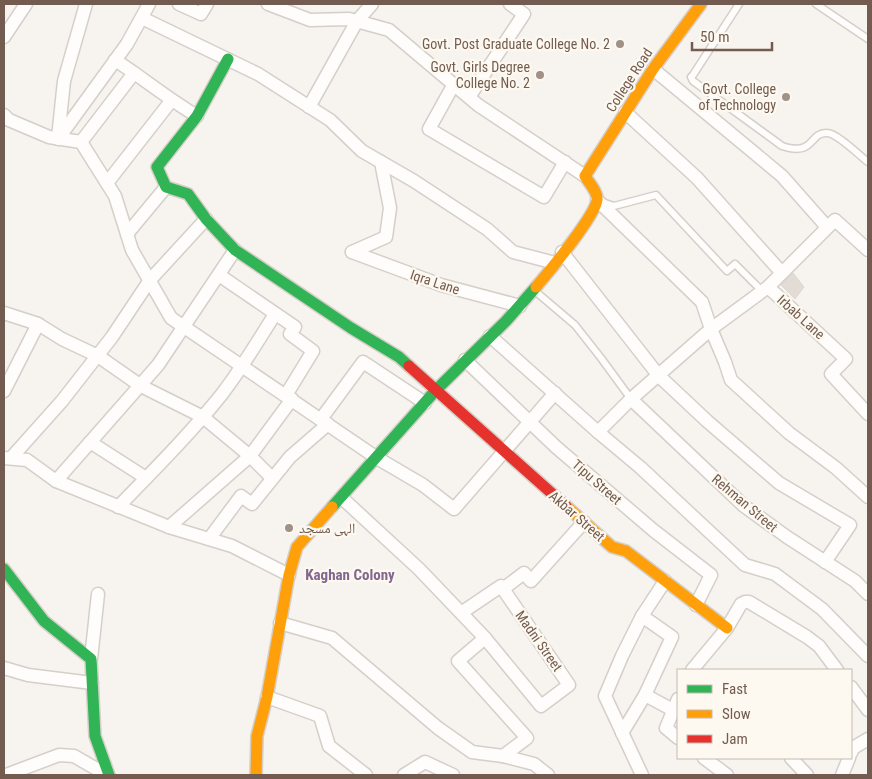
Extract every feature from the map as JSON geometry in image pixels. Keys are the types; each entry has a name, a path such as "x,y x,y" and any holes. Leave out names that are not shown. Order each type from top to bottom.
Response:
{"street":[{"path":"4,37 26,4"},
{"path":"58,139 64,81 86,4"},
{"path":"58,139 127,44 150,4"},
{"path":"179,4 201,14 207,4"},
{"path":"256,775 257,736 267,697 289,575 297,547 436,390 534,290 582,227 597,200 596,193 585,176 478,105 389,30 349,19 310,20 268,4"},
{"path":"309,107 357,21 372,4"},
{"path":"469,97 524,14 510,4"},
{"name":"College Road","path":"585,176 652,69 701,4"},
{"path":"142,18 258,74 330,120 362,150 487,229 514,252 555,263"},
{"path":"127,234 166,186 157,167 197,116 228,59"},
{"path":"115,60 171,101 197,116"},
{"path":"652,69 782,176 827,227"},
{"path":"81,142 134,73"},
{"path":"454,84 429,128 544,197 565,162"},
{"path":"106,183 171,101"},
{"path":"626,112 697,178 782,273"},
{"path":"4,115 9,120 48,137 81,142"},
{"path":"81,142 115,196 132,250 171,318 186,326 377,458 424,485 454,510 555,394"},
{"name":"Iqra Lane","path":"381,162 390,208 386,237 352,252 441,285 520,306"},
{"name":"Akbar Street","path":"166,186 188,194 206,219 235,250 351,328 399,357 612,547 626,552 728,628"},
{"path":"597,200 702,302 731,380 789,433 836,468 868,497"},
{"path":"7,458 62,401 112,338 150,280 206,219"},
{"path":"766,289 833,221 838,221 868,250"},
{"path":"56,481 158,365 186,326 235,250"},
{"path":"562,252 659,376 779,484 850,525 825,562"},
{"path":"169,527 250,456 289,397 313,351 290,334 295,327 218,275"},
{"name":"Irbab Lane","path":"598,432 711,328 766,289 846,359 831,374 868,414"},
{"path":"4,313 38,324 62,339 98,356 141,386 203,417 250,456 272,478"},
{"path":"118,507 181,443 203,417 243,365 275,314"},
{"path":"4,390 38,324"},
{"path":"490,336 641,468 745,564 774,574 822,609 868,656"},
{"name":"Tipu Street","path":"465,360 556,447 653,530 710,575 696,605"},
{"path":"209,539 241,496 252,504 290,457 324,421 363,362 425,402"},
{"name":"Rehman Street","path":"631,400 744,506 787,537 855,581 868,594"},
{"path":"90,442 146,478"},
{"path":"7,458 27,460 56,481 169,527 232,546 289,575"},
{"name":"Madni Street","path":"342,498 419,569 485,638 541,706 569,684 503,590"},
{"path":"461,613 501,586 503,590 524,573 531,581 584,522"},
{"path":"4,569 44,622 91,659"},
{"path":"642,775 605,696 642,616 665,581"},
{"path":"98,594 91,659 92,683 95,736 108,775"},
{"path":"693,669 728,628 741,604 745,602 749,602 807,637 819,646 836,669"},
{"path":"622,733 645,695 672,637 642,616"},
{"path":"280,623 332,638 438,728 472,752 503,756 534,764 548,775"},
{"path":"485,638 458,661 527,738 503,756"},
{"path":"4,668 28,675 92,683"},
{"path":"852,688 868,710"},
{"path":"645,695 676,705 666,728 677,737"},
{"path":"267,697 320,716 329,746 366,775"},
{"path":"852,750 868,739"},
{"path":"6,775 59,755 74,756 108,775"},
{"path":"705,759 727,775"},
{"path":"792,759 807,775"},
{"path":"842,775 849,759"},
{"path":"407,774 425,762 453,775"}],"lane":[{"path":"739,4 691,78 693,81 782,146 793,149 805,148 820,135 828,133 868,162"},
{"path":"816,4 868,38"},
{"path":"597,200 614,206 656,195 727,271 735,264 766,289"},
{"path":"534,290 575,325 602,358 631,400"}],"building":[{"path":"793,273 804,287 795,299 781,285"}],"traffic: fast":[{"path":"228,59 197,116 157,167 166,187 188,194 206,219 235,250 351,328 399,357 409,366"},
{"path":"332,507 436,390 506,321 536,287"},
{"path":"4,569 44,621 91,659 95,736 109,775"}],"traffic: slow":[{"path":"536,287 570,244 594,208 597,200 596,194 585,176 653,69 701,4"},
{"path":"566,506 612,547 626,551 727,628"},
{"path":"256,775 257,736 267,697 289,575 297,547 332,507"}],"traffic: jam":[{"path":"409,366 566,506"}],"place":[{"name":"Govt. Post Graduate College No. 2","path":"620,44"},
{"name":"Govt. Girls Degree College No. 2","path":"540,75"},
{"name":"Govt. College of Technology","path":"786,97"},
{"name":"الہی مسجد","path":"289,528"}],"district":[{"name":"Kaghan Colony","path":"350,575"}]}
